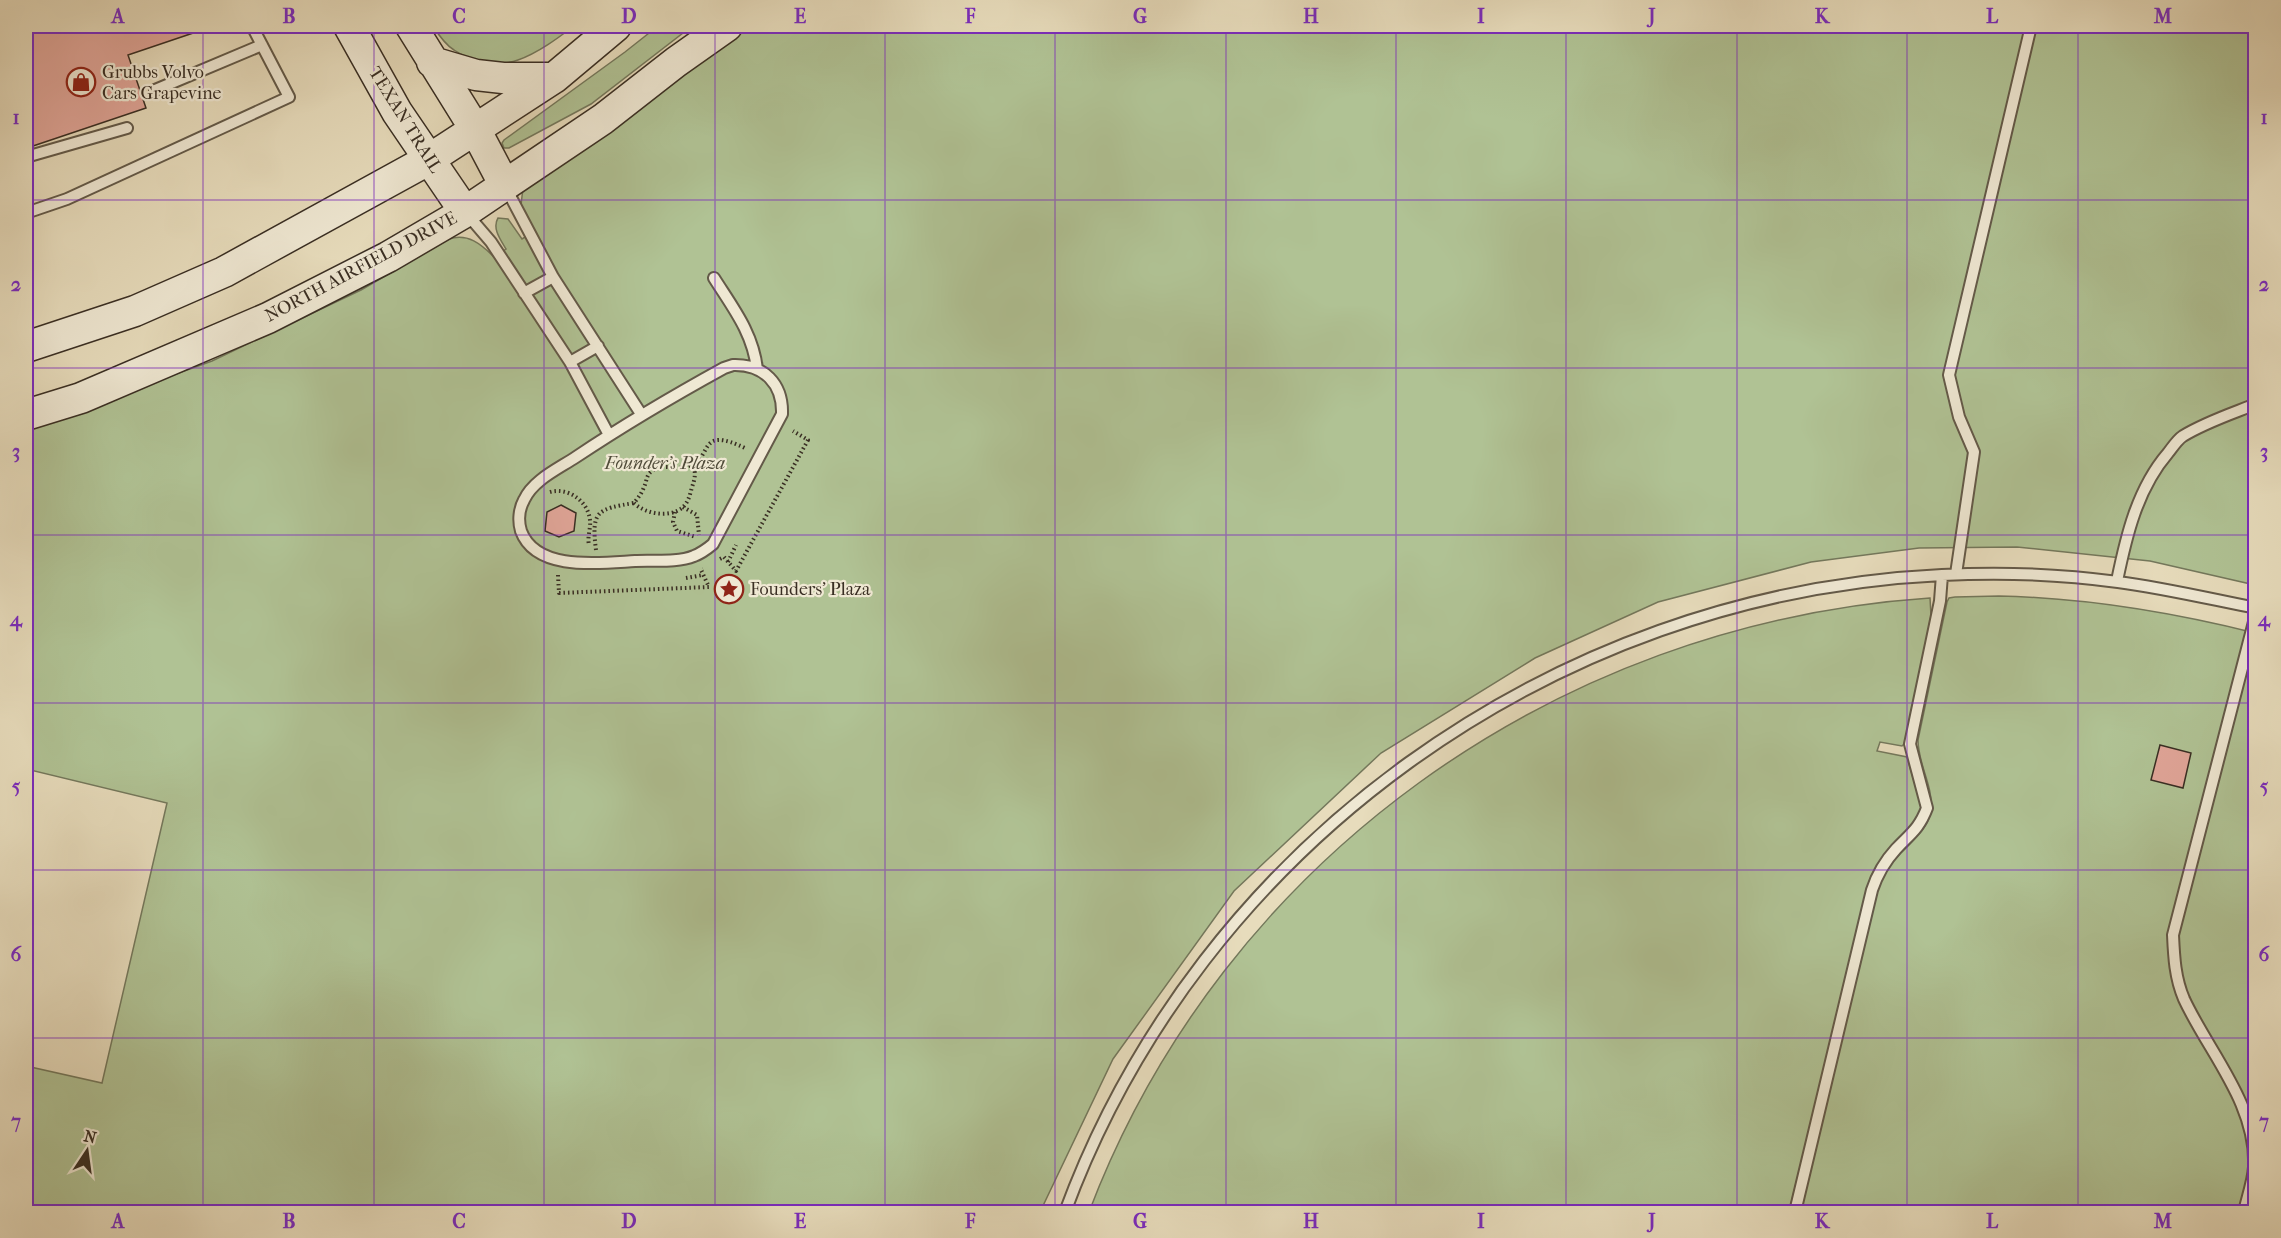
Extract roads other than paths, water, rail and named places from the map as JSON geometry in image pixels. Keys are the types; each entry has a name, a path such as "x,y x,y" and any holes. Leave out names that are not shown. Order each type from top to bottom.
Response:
{"main road":[{"name":"TEXAN TRAIL","path":"350,26 398,112 465,213"},
{"path":"411,26 475,129 504,184"},
{"path":"26,347 135,311 224,272 428,160 554,78 616,26"},
{"name":"NORTH AIRFIELD DRIVE","path":"26,415 81,398 267,318 388,257 465,213 504,184 603,119 676,62 727,26"},
{"path":"432,62 476,75 503,78 554,78"}],"lane":[{"path":"26,213 67,199 289,98 252,26"},
{"path":"1956,574 1974,452 1959,417 1949,375 2031,26"},
{"path":"155,90 262,45"},
{"path":"26,157 127,128"},
{"path":"504,184 553,277 641,414"},
{"path":"465,213 491,242 570,362 609,435"},
{"path":"524,293 553,277"},
{"path":"714,278 745,324 755,350 757,369"},
{"path":"570,362 598,346"},
{"path":"744,365 757,369 774,382 782,403 782,414 713,544 693,557 598,563 571,562 538,554 532,549 523,536 519,518 523,501 537,483 641,414 724,368 744,365"},
{"path":"2117,581 2124,546 2141,496 2157,466 2181,437 2215,420 2256,404"},
{"path":"1795,1212 1872,890 1884,865 1895,849 1915,832 1927,808 1910,744 1940,601 1942,574"},
{"path":"1065,1212 1094,1143 1136,1062 1168,1011 1238,919 1310,843 1346,810 1461,726 1505,700 1596,654 1649,633 1788,594 1893,578 1942,574 2024,574 2117,581 2256,608"},
{"path":"2244,1212 2254,1168 2247,1115 2184,998 2174,969 2173,935 2256,614"}],"place":[{"name":"Grubbs Volvo Cars Grapevine","path":"81,82"},
{"name":"Founders' Plaza","path":"729,589"}],"park label":[{"name":"Founder's Plaza","path":"665,463"}]}
